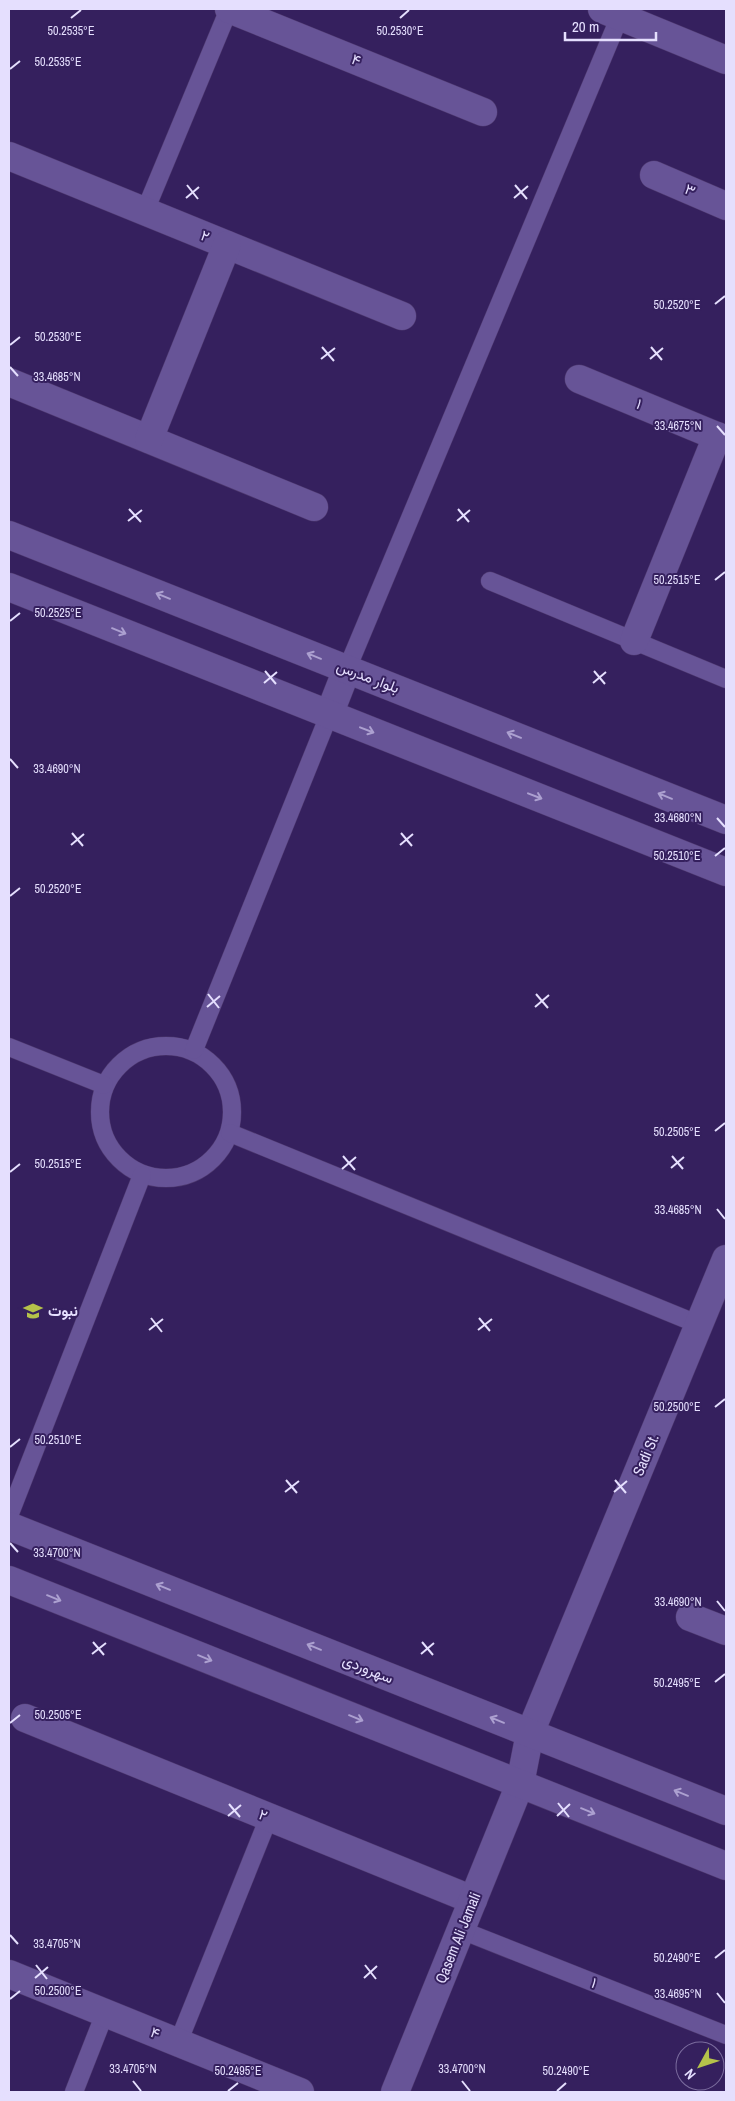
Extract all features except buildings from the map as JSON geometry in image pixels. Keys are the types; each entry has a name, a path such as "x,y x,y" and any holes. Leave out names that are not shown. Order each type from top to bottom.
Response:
{"street":[{"name":"۴","path":"229,9 482,112"},
{"path":"611,13 726,60"},
{"name":"۲","path":"9,156 402,316"},
{"name":"۳","path":"654,175 726,206"},
{"path":"149,439 227,244"},
{"name":"۱","path":"579,379 721,438"},
{"path":"9,382 314,507"},
{"path":"634,641 721,438"},
{"name":"بلوار مدرس","path":"9,535 726,820"},
{"path":"9,587 726,872"},
{"path":"329,715 347,669"},
{"name":"Sadi St.","path":"520,1784 530,1733 700,1325 726,1258"},
{"name":"سهروردی","path":"9,1526 726,1811"},
{"path":"9,1580 726,1866"},
{"path":"690,1617 726,1631"},
{"name":"۲","path":"25,1718 473,1900"},
{"name":"Qasem Ali Jamali","path":"395,2092 520,1784"},
{"name":"۴","path":"9,1974 300,2092"}],"lane":[{"path":"145,211 229,9"},
{"path":"347,669 611,13"},
{"path":"490,581 726,679"},
{"path":"194,1050 329,715"},
{"path":"159,1045 194,1050 219,1071 226,1086 232,1100 230,1133 210,1162 178,1178 142,1175 114,1153 99,1121 104,1085 126,1058 134,1054 159,1045"},
{"path":"9,1047 104,1085"},
{"path":"230,1133 700,1325"},
{"path":"9,1516 142,1175"},
{"path":"178,2043 268,1817"},
{"name":"۱","path":"461,1930 726,2035"},
{"path":"74,2092 105,2013"}],"place":[{"name":"نبوت","path":"33,1311"}]}
